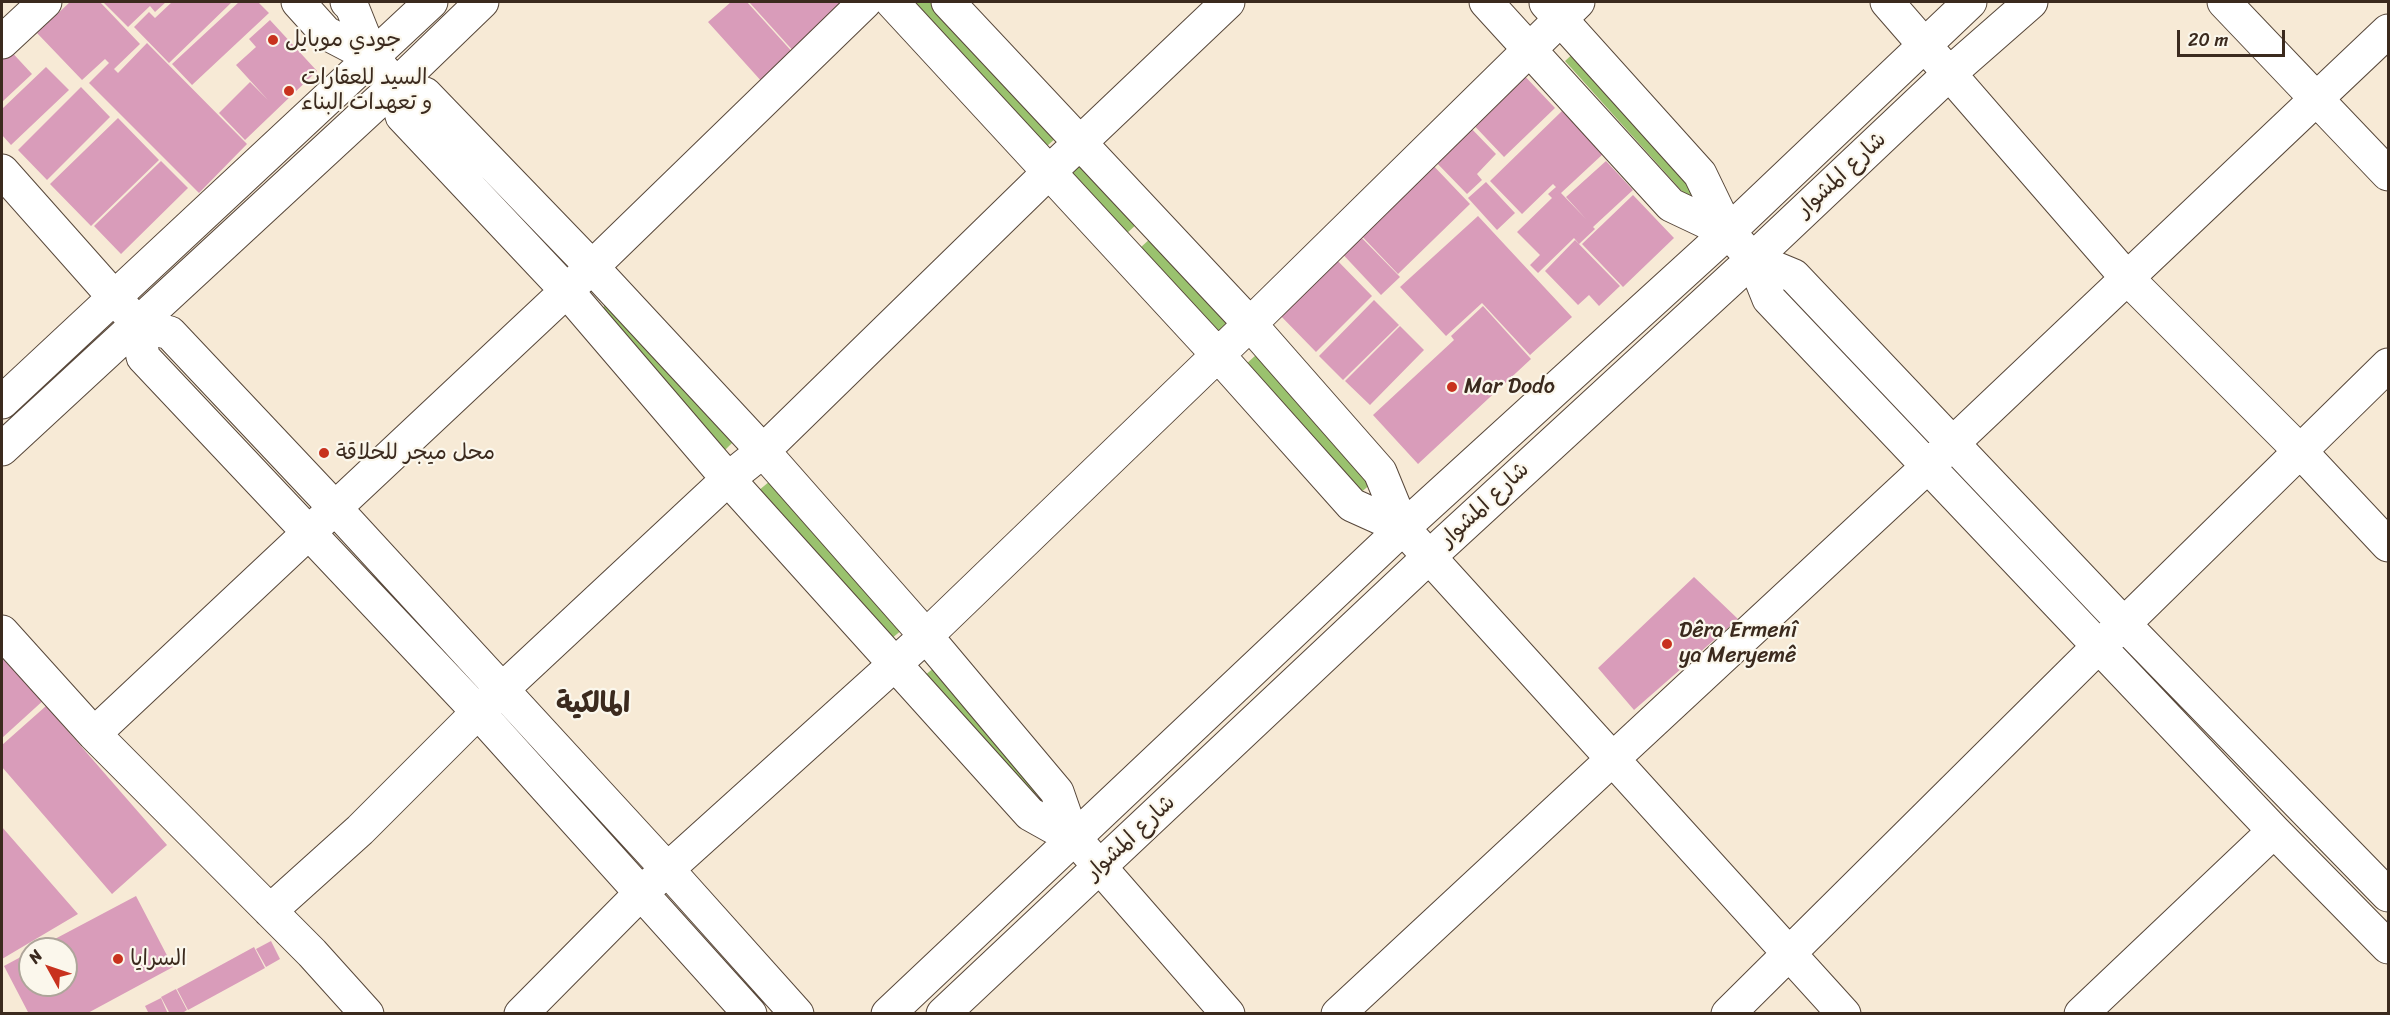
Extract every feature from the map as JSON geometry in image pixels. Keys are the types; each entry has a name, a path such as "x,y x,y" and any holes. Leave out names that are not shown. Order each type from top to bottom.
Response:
{"street":[{"path":"2,42 45,2"},
{"path":"298,2 326,33 372,57"},
{"path":"347,2 352,7 372,57 396,85 402,116 566,290 728,478 1030,814 1073,838 1101,866 1228,1014"},
{"path":"2,402 431,2"},
{"path":"2,449 396,85 482,2"},
{"path":"94,734 592,267 865,2"},
{"path":"892,2 1218,355 1352,505 1403,528"},
{"path":"948,2 1250,324 1380,472 1403,528 1844,1014"},
{"path":"270,912 360,830 477,712 728,478 763,451 1048,173 1228,2"},
{"path":"1486,2 1671,206 1728,232"},
{"path":"1887,2 2127,278 2388,544"},
{"name":"شارع المشوار","path":"888,1014 1403,528 1728,232 1970,2"},
{"name":"شارع المشوار","path":"943,1014 1429,556 1753,259 1950,73 2031,2"},
{"path":"2224,2 2388,174"},
{"path":"521,1014 640,894 926,636 1218,355 1530,50 1561,7 1700,174 1728,232 1753,259 1769,299 2274,831 2388,947"},
{"path":"1338,1014 1953,443 2388,32"},
{"path":"396,85 425,94 592,267 763,451 926,636 1057,792 1073,838"},
{"path":"2,171 138,324 170,333 336,508 797,1014"},
{"path":"1753,259 1794,276 2124,624 2382,886 2341,899"},
{"path":"138,324 143,357 477,712 750,1014"},
{"path":"1728,1014 2099,645 2124,624 2388,365"},
{"path":"2,632 94,734 312,953 367,1014"},
{"path":"2081,1014 2274,831"}],"green space":[{"path":"909,2 932,2 1058,136 1046,147"},
{"path":"1576,51 1700,188 1689,199 1565,61"},
{"path":"1082,162 1138,223 1126,234 1070,175"},
{"path":"1152,237 1232,324 1221,334 1140,248"},
{"path":"610,301 735,440 724,451 598,312"},
{"path":"1256,355 1372,483 1359,494 1244,366"},
{"path":"770,481 903,629 891,639 758,491"},
{"path":"935,667 1042,789 1031,798 924,676"}],"building":[{"path":"70,2 100,2 140,44 114,69 118,73 147,43 247,144 199,193 89,83 109,63 105,59 82,80 37,33"},
{"path":"103,2 166,2 155,12 150,6 128,27"},
{"path":"172,2 232,2 169,63 134,27 149,12 155,18"},
{"path":"239,2 258,2 269,13 192,85 172,64"},
{"path":"731,2 747,2 795,55 763,83 708,22"},
{"path":"749,2 854,2 796,54"},
{"path":"270,20 317,71 245,140 219,113 250,82 268,100 236,65 256,47 249,39"},
{"path":"7,47 32,74 2,102 2,52"},
{"path":"46,67 69,90 11,145 2,135 2,109"},
{"path":"1519,70 1555,108 1504,157 1467,118"},
{"path":"81,87 110,117 47,180 18,150"},
{"path":"1562,111 1603,154 1561,193 1586,219 1566,197 1606,161 1633,190 1593,227 1595,229 1579,244 1574,238 1538,273 1530,265 1540,255 1517,232 1552,198 1548,194 1556,187 1553,184 1522,214 1490,181"},
{"path":"118,118 159,160 91,226 50,184"},
{"path":"1467,124 1496,154 1477,174 1482,180 1467,194 1432,158"},
{"path":"1428,160 1470,204 1398,274 1356,230"},
{"path":"161,161 188,188 121,254 94,226"},
{"path":"1486,182 1515,213 1497,230 1468,198"},
{"path":"1633,195 1674,238 1623,287 1582,244"},
{"path":"1478,216 1572,317 1530,355 1482,303 1446,336 1400,287"},
{"path":"1354,230 1400,277 1381,295 1336,247"},
{"path":"1575,240 1620,286 1599,306 1589,295 1578,305 1545,271"},
{"path":"1331,254 1372,296 1316,352 1275,310"},
{"path":"1374,300 1399,325 1343,380 1319,356"},
{"name":"Mar Dodo","path":"1483,306 1531,359 1418,464 1373,415 1454,340 1451,336"},
{"path":"1400,326 1424,350 1370,405 1345,381"},
{"name":"Dêra Ermenî ya Meryemê","path":"1694,577 1738,619 1634,710 1598,668"},
{"path":"2,649 46,698 2,738"},
{"path":"46,706 167,845 112,894 2,767 2,745"},
{"path":"2,827 78,914 39,937 18,937 18,950 2,959"},
{"name":"السرايا","path":"136,896 173,967 86,1014 29,1014 20,997 78,997 78,937 59,937"},
{"path":"271,941 280,959 266,967 256,949"},
{"path":"254,947 265,968 188,1010 177,989"},
{"name":"السرايا","path":"18,958 18,993 4,966"},
{"path":"176,989 187,1010 181,1014 170,1014 161,997"},
{"path":"161,998 168,1014 149,1014 145,1006"}],"place":[{"name":"جودي موبايل","path":"273,40"},
{"name":"السيد للعقارات و تعهدات البناء","path":"289,91"},
{"name":"Mar Dodo","path":"1452,387"},
{"name":"محل ميجر للحلاقة","path":"324,453"},
{"name":"Dêra Ermenî ya Meryemê","path":"1667,644"},
{"name":"السرايا","path":"118,959"}],"district":[{"name":"المالكية","path":"593,705"}]}
